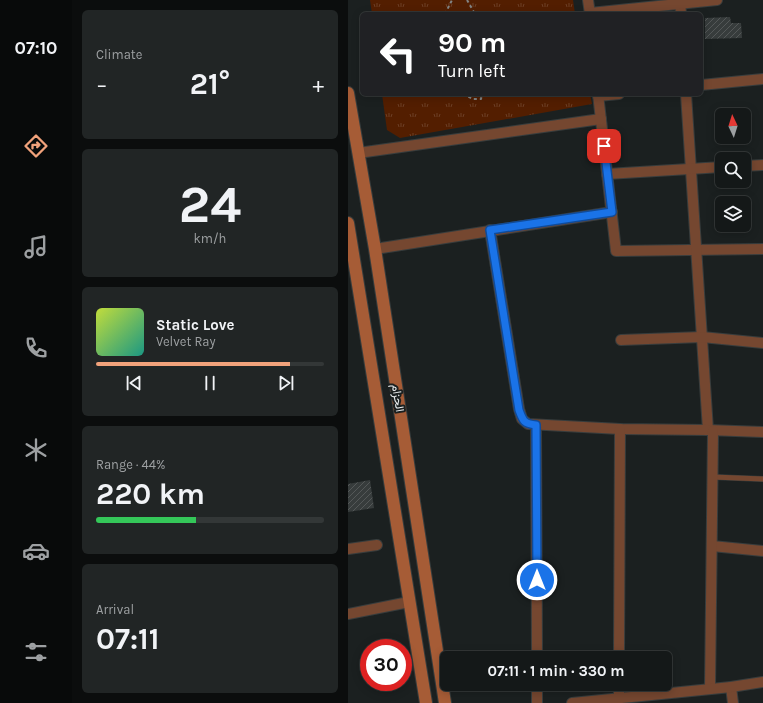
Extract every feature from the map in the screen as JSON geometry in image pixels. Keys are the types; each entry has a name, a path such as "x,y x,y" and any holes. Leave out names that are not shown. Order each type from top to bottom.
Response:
{"main road":[{"name":"الحزام","path":"348,93 374,248 445,703"},
{"name":"الحزام","path":"348,223 426,703"}],"street":[{"path":"588,0 590,12"},
{"path":"603,12 680,6 718,0"},
{"path":"703,85 763,79"},
{"path":"598,96 616,252 696,249 763,249"},
{"path":"686,96 713,477 710,689"},
{"path":"358,153 601,119"},
{"path":"751,166 763,165"},
{"path":"607,174 715,167"},
{"path":"374,248 612,212"},
{"path":"490,230 519,410 522,419 528,424 620,429 763,432"},
{"path":"621,340 702,337 763,343"},
{"path":"536,425 537,651"},
{"path":"619,651 620,429"},
{"path":"348,549 377,545"},
{"path":"712,546 763,550"},
{"path":"348,614 409,602"},
{"path":"572,703 619,698 644,699 763,682"},
{"path":"731,687 732,703"},
{"path":"537,691 537,703"},
{"path":"619,691 619,698"}],"lane":[{"path":"713,477 763,479"}],"path":[{"path":"446,12 452,0"},
{"path":"467,0 474,12"},
{"path":"467,96 473,99 480,99 481,96"}],"green space":[{"path":"370,0 573,0 575,12 372,12"},
{"path":"382,96 590,96 592,104 400,138 387,130"}],"building":[{"path":"730,17 731,23 741,23 742,38 705,39 705,18"},
{"path":"370,480 374,508 348,512 348,484"}],"route":[{"path":"537,580 536,425 528,424 522,419 519,410 490,230 612,212 604,146"}]}
